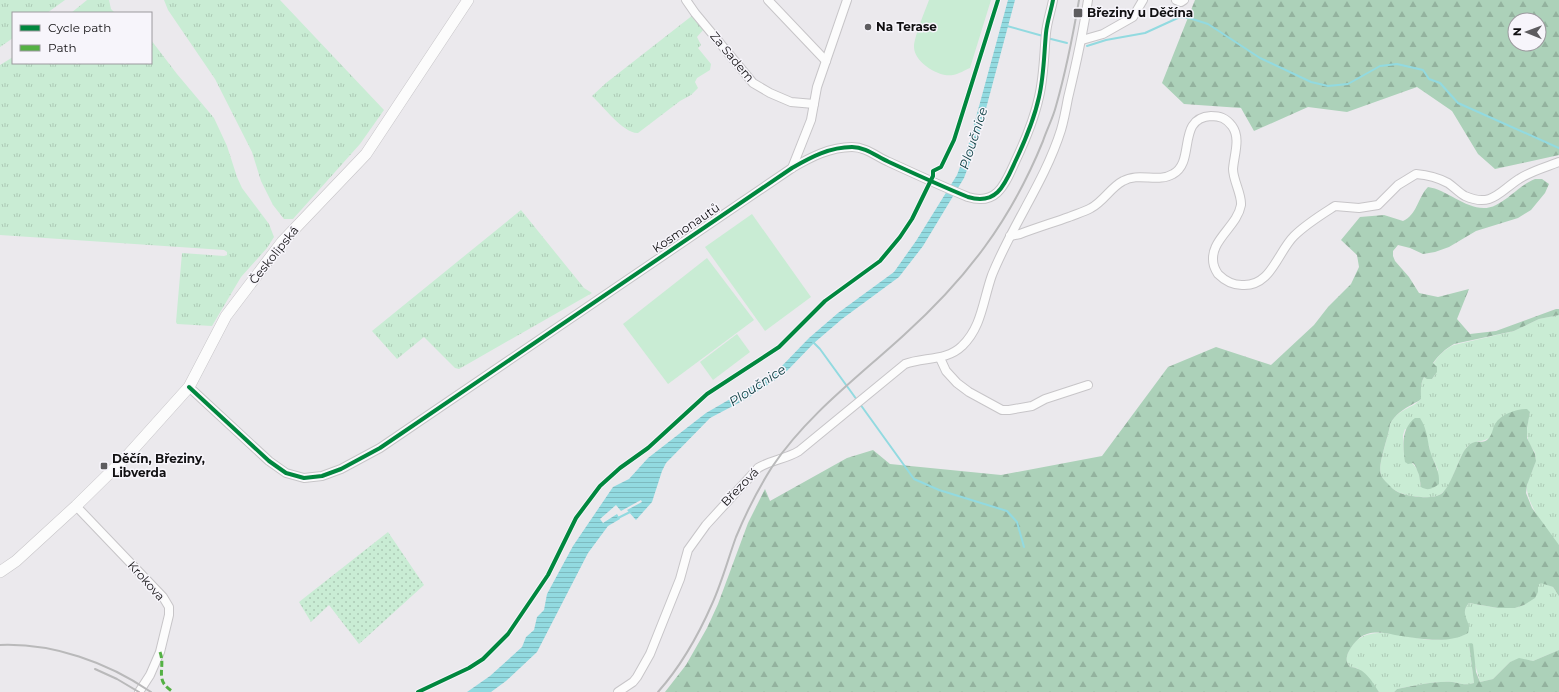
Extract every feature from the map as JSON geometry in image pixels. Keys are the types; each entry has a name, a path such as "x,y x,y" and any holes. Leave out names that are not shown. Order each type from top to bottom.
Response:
{"main road":[{"name":"Českolipská","path":"0,572 16,561 76,506 128,455 189,387 226,316 282,242 366,154 468,0"}],"street":[{"name":"Za Sadem","path":"686,0 753,83 770,93 791,102 814,104"},
{"path":"768,0 826,61"},
{"path":"792,168 811,120 817,87 847,0"},
{"name":"Kosmonautů","path":"189,387 269,461 286,473 304,478 322,476 341,469 380,448 792,168 813,156 825,151 849,147 863,149 886,162 968,197 975,199 988,198 1000,190 1006,182 1036,112 1042,80 1046,38 1053,0"},
{"path":"1088,0 1082,40 1061,130 1042,175 1010,236 992,276 976,328 960,348 940,358 946,371 957,383 969,392 1002,410 1032,406 1045,399 1088,385"},
{"path":"1082,40 1103,34 1127,22 1134,17 1143,0"},
{"path":"1176,0 1181,2 1184,0"},
{"path":"1010,236 1020,234 1092,208 1122,181 1133,177 1162,177 1173,175 1179,169 1184,158 1190,131 1195,122 1203,117 1215,116 1224,118 1236,132 1233,170 1241,204 1237,215 1214,248 1213,261 1216,272 1223,279 1235,285 1248,286 1256,284 1265,278 1293,237 1335,206 1359,208 1378,205 1398,185 1416,174 1435,177 1465,196 1478,200 1489,200 1502,193 1520,178 1559,162"},
{"path":"801,143 813,156"},
{"name":"Březová","path":"618,692 633,682 650,654 680,579 688,550 706,525 749,477 758,468 766,463 789,457 799,451 905,364 914,360 940,358"},
{"name":"Krokova","path":"76,506 163,597 169,607 169,615 160,652 150,676 139,692"}],"green space":[{"path":"0,0 65,0 48,12 12,12 12,39 0,47"},
{"path":"87,0 109,0 111,9 114,12 72,12"},
{"path":"164,0 280,0 384,110 360,144 293,219 284,219 273,205 261,181 252,152 215,79 168,10"},
{"path":"929,0 991,0 970,68 960,73 947,75 941,74 928,68 918,58 915,53 914,43"},
{"path":"1195,0 1559,0 1559,155 1495,169 1478,154 1452,111 1417,87 1347,112 1308,107 1254,131 1241,108 1184,104 1162,83"},
{"path":"693,15 704,29 697,37 701,45 698,48 711,64 710,70 697,78 695,82 698,88 691,95 680,101 638,133 626,129 592,96 606,83"},
{"path":"152,41 214,118 227,146 242,188 269,224 274,237 267,248 241,277 212,326 177,324 176,322 182,253 224,256 227,255 227,252 224,250 0,235 0,65 12,58 12,64 152,64"},
{"path":"1535,179 1542,179 1549,184 1545,193 1531,210 1518,218 1476,231 1449,247 1435,252 1423,254 1410,248 1398,245 1393,251 1395,261 1409,277 1419,293 1438,297 1469,289 1457,319 1470,334 1496,331 1556,309 1559,309 1559,315 1539,319 1514,331 1454,344 1445,350 1433,363 1437,367 1437,372 1432,379 1427,379 1424,377 1421,385 1421,399 1400,412 1390,424 1380,470 1384,480 1398,492 1419,497 1438,496 1448,486 1464,451 1468,446 1474,442 1487,440 1495,424 1501,417 1514,411 1527,409 1530,412 1527,438 1535,454 1536,461 1527,485 1526,493 1532,508 1559,545 1559,596 1553,587 1541,583 1538,585 1538,592 1535,598 1524,605 1515,608 1498,608 1469,603 1465,611 1469,625 1468,633 1451,639 1432,640 1377,632 1364,635 1351,647 1347,655 1347,662 1350,667 1364,672 1379,692 665,692 686,665 707,628 718,604 748,523 765,489 770,501 847,458 873,450 890,464 1001,475 1102,456 1168,367 1216,347 1271,365 1314,325 1328,307 1351,284 1359,267 1357,255 1341,240 1360,217 1384,215 1403,221 1411,215 1428,187 1436,189 1470,205 1479,208 1487,208 1501,202"},
{"path":"521,210 584,288 592,293 459,369 455,368 424,337 397,359 372,331"},
{"path":"752,214 811,297 765,331 705,247"},
{"path":"707,258 754,320 668,384 623,324"},
{"path":"1559,315 1559,545 1549,534 1538,517 1527,492 1528,482 1536,457 1527,435 1530,412 1494,428 1490,437 1475,442 1467,447 1460,458 1449,484 1439,495 1424,497 1412,496 1399,492 1388,485 1382,478 1380,471 1390,424 1397,415 1421,399 1421,388 1424,377 1432,379 1435,375 1436,368 1433,364 1442,353 1454,345 1514,331 1539,319","holes":["1405,429 1429,445 1430,453 1438,470 1421,487 1417,469 1404,455 1403,435"]},
{"path":"737,334 750,352 713,380 700,362"},
{"path":"1415,418 1420,418 1423,422 1431,454 1438,472 1439,484 1430,489 1421,487 1419,475 1415,465 1413,463 1408,464 1405,462 1405,432 1410,422"},
{"path":"388,532 424,585 359,644 329,605 311,622 299,602"},
{"path":"1541,582 1553,587 1559,596 1559,650 1533,661 1519,659 1510,662 1493,679 1480,682 1469,644 1474,683 1470,684 1438,682 1397,689 1394,692 1379,692 1357,668 1350,667 1348,664 1348,653 1354,643 1363,636 1373,633 1385,633 1420,639 1439,640 1464,635 1468,624 1465,619 1465,611 1469,603 1498,608 1515,608 1524,605 1538,592 1538,584"},
{"path":"1469,644 1473,644 1476,672 1480,682 1493,679 1510,662 1519,658 1533,661 1559,650 1559,692 1394,692 1397,689 1431,683 1474,683"}],"water":[{"name":"Ploučnice","path":"1008,0 1015,0 976,146 964,178 923,246 899,277 842,319 814,343 784,374 748,398 710,418 666,463 652,502 636,520 627,510 642,502 641,500 621,511 616,505 600,519 603,523 617,514 620,519 608,526 588,553 537,652 506,681 491,692 467,692 490,676 522,647 526,637 534,630 537,617 544,610 547,594 573,546 613,487 629,479 648,458 706,413 780,368 809,338 838,313 894,272 916,241 957,175 969,143"}],"waterway":[{"path":"1087,46 1106,40 1145,33 1180,17 1189,18 1208,24 1260,58 1311,82 1328,86 1348,84 1380,66 1397,64 1423,70 1429,79 1440,83 1458,103 1559,148"},
{"path":"1007,26 1043,36"},
{"path":"1047,38 1067,43"},
{"path":"813,342 820,349 857,400"},
{"path":"860,404 914,479 939,490 1007,511 1017,522 1024,547"},
{"path":"618,518 632,511"}],"railway":[{"path":"658,692 682,661 701,628 716,596 736,537 757,492 772,467 786,448 817,413 927,314 948,292 1002,222 1017,197 1030,170 1053,115 1060,93 1072,40 1079,0"},
{"path":"0,645 40,647 79,656 98,663 134,681 151,692"},
{"path":"95,669 117,679 139,692"}],"marked path":[{"path":"160,652 163,681 166,687 173,692"}],"cycle path":[{"path":"418,692 469,668 483,659 508,634 548,575 576,518 600,486 620,468 648,448 707,394 779,347 825,301 880,261 900,237 912,219 933,176 933,171 941,167 954,140 998,0"},
{"path":"189,387 269,461 286,473 304,478 322,476 341,469 380,448 792,168 821,153 844,147 857,147 867,150 885,160 968,197 978,199 993,196 999,191 1008,178 1035,114 1041,89 1047,29 1053,0"}],"place":[{"name":"Březiny u Děčína","path":"1078,13"},
{"name":"Na Terase","path":"868,27"},
{"name":"Děčín, Březiny, Libverda","path":"104,466"}]}
